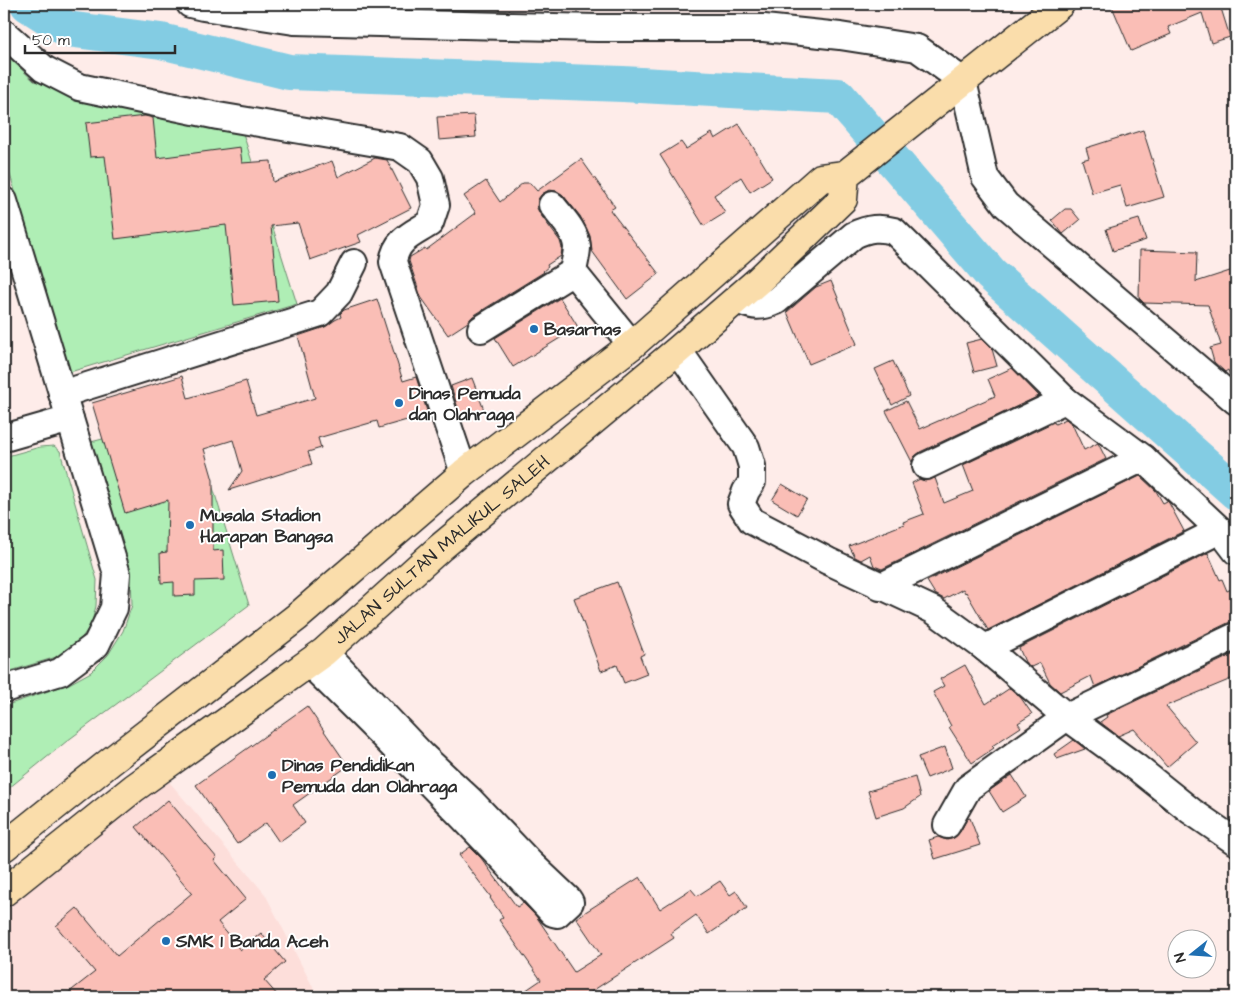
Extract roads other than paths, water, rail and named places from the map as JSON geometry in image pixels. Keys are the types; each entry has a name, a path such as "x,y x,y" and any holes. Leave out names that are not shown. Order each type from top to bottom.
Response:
{"main road":[{"path":"4,847 297,617 464,474 632,345 821,178 850,171 1060,4"},
{"name":"JALAN SULTAN MALIKUL SALEH","path":"4,892 134,788 316,657 441,547 678,350 759,280 843,199 850,171"},
{"path":"414,516 441,547"},
{"path":"110,762 134,788"}],"street":[{"path":"190,4 294,20 597,28 764,28 840,36 917,48 963,81 985,177 1006,205 1236,401"},
{"path":"4,33 44,69 80,87 218,116 400,148 420,161 430,178 436,205 430,223 400,242 394,252 393,262 464,474"},
{"path":"552,205 576,241 577,248 573,272 632,345"},
{"path":"4,211 117,574 114,608 96,645 60,672 4,689"},
{"path":"736,300 754,307 764,306 776,300 854,234 880,227 894,231 1066,400 1143,458 1220,530 1236,550"},
{"path":"62,394 320,313 340,293 354,263"},
{"path":"481,329 573,272"},
{"path":"678,350 746,447 752,466 752,482 746,490 741,504 752,521 828,562 933,610 985,648 1066,717 1136,767 1191,811 1236,842"},
{"path":"926,466 1066,400"},
{"path":"4,438 70,419"},
{"path":"880,586 1143,458"},
{"path":"985,648 1220,530"},
{"path":"947,824 968,788 1066,717 1236,636"},
{"path":"316,657 470,800 531,864 568,899 570,902 560,912 557,914 553,913 412,764 316,657"}],"waterway":[{"path":"28,4 67,29 161,41 289,72 623,84 838,96 991,274 1236,492"}],"place":[{"name":"Basarnas","path":"534,329"},
{"name":"Dinas Pemuda dan Olahraga","path":"399,403"},
{"name":"Musala Stadion Harapan Bangsa","path":"190,525"},
{"name":"Dinas Pendidikan Pemuda dan Olahraga","path":"272,775"},
{"name":"SMK 1 Banda Aceh","path":"166,941"}]}
